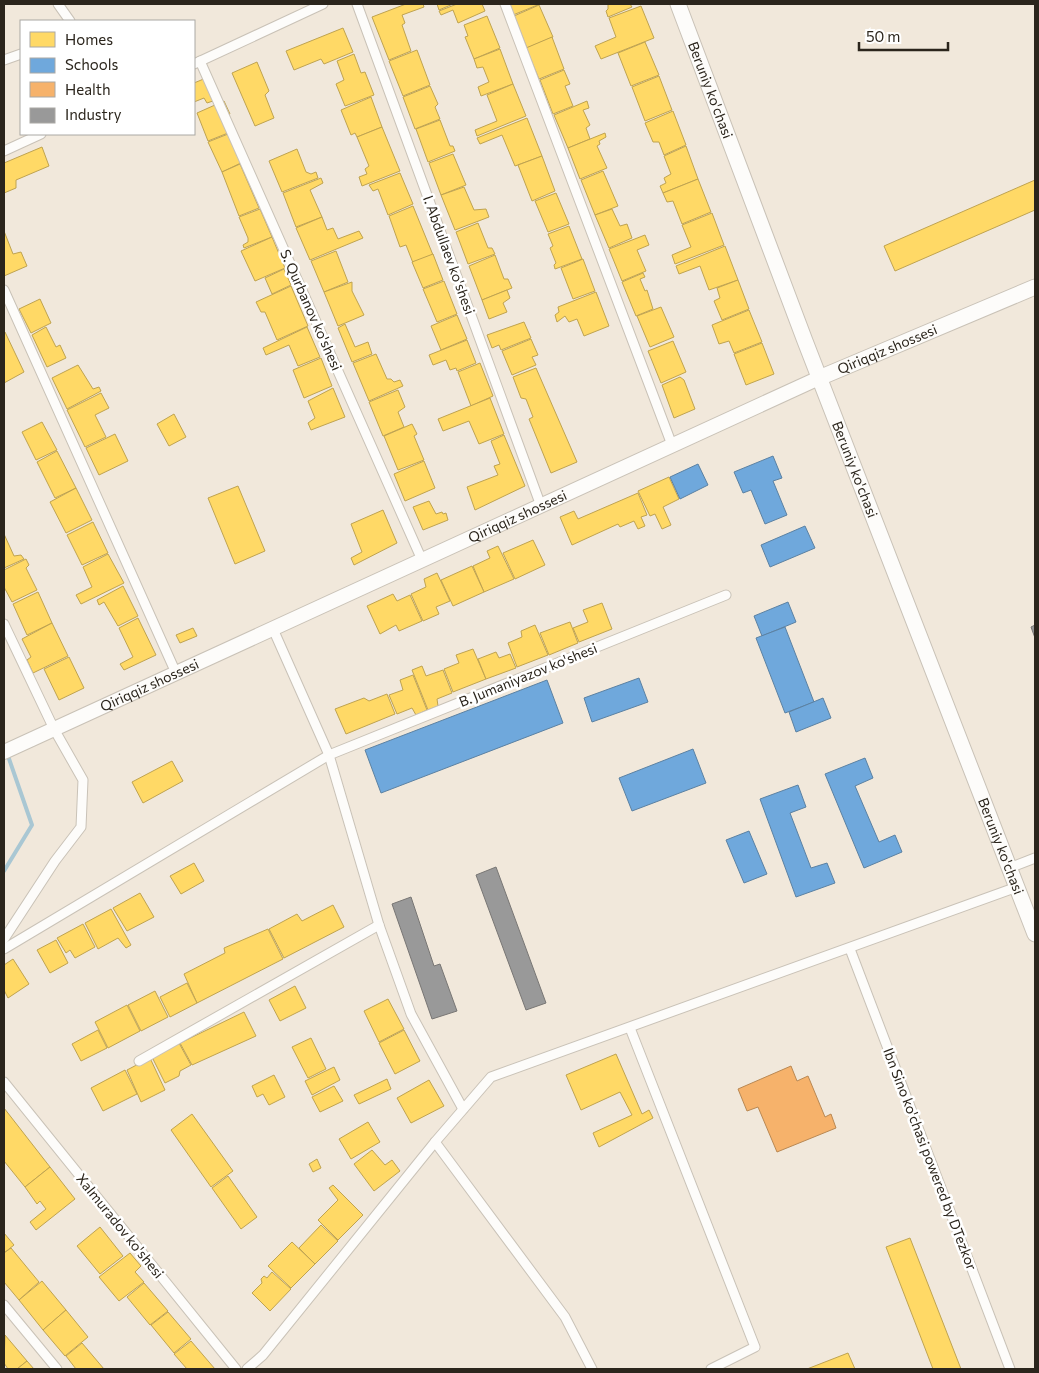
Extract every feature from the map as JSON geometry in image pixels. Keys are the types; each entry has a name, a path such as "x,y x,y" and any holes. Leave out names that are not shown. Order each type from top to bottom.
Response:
{"main road":[{"name":"Beruniy ko'chasi","path":"678,4 819,378 1035,934"},
{"name":"Qiriqqiz shossesi","path":"4,752 819,378 1035,287"}],"street":[{"path":"58,4 69,20"},
{"path":"197,62 323,4"},
{"name":"I. Abdullaev ko'shesi","path":"357,4 541,506"},
{"path":"505,4 672,445"},
{"path":"4,60 20,54"},
{"name":"S. Qurbanov ko'shesi","path":"197,62 422,560"},
{"path":"4,151 40,135"},
{"path":"4,290 176,673"},
{"name":"B. Jumaniyazov ko'shesi","path":"4,948 329,755 726,595"},
{"path":"4,624 54,729 83,780 82,827 55,861 4,939"},
{"path":"273,628 329,755 379,925 411,1014 463,1109"},
{"path":"1009,868 1035,858"},
{"path":"247,1369 264,1355 435,1142 491,1077 850,949 1017,887"},
{"path":"139,1061 379,925"},
{"name":"Ibn Sino ko'chasi powered by DTezkor","path":"850,949 1010,1369"},
{"path":"630,1028 756,1347 711,1369"},
{"name":"Xalmuradov ko'shesi","path":"4,1082 236,1369"},
{"path":"435,1142 565,1316 592,1369"},
{"path":"4,1305 57,1369"}],"building: Homes":[{"path":"406,4 423,4 424,7 402,15 405,23 402,25 411,51 389,60 372,17"},
{"path":"437,4 453,4 439,10"},
{"path":"457,4 482,4 485,11 458,23 453,10 441,15 439,11"},
{"path":"509,4 540,4 513,15"},
{"path":"608,4 630,4 632,7 608,17 606,11"},
{"path":"539,5 553,37 527,48 514,16"},
{"path":"641,6 654,38 601,59 595,46 616,37 609,18"},
{"path":"487,16 500,48 474,59 465,37 468,36 464,25"},
{"path":"343,28 353,52 324,64 321,59 294,70 286,51"},
{"path":"552,37 564,69 539,79 526,48"},
{"path":"645,42 659,75 631,86 618,53"},
{"path":"500,49 513,84 481,96 478,87 489,82 483,67 477,68 474,59"},
{"path":"417,50 430,85 403,96 389,61"},
{"path":"354,54 361,73 365,72 374,95 345,106 336,84 344,80 337,61"},
{"path":"257,62 269,91 265,95 274,118 255,126 232,73"},
{"path":"564,70 570,84 565,86 573,106 553,114 540,80"},
{"path":"659,76 672,110 645,121 632,87"},
{"path":"206,78 216,100 207,103 204,98 195,102 195,83"},
{"path":"513,84 526,116 477,136 475,130 497,121 487,95"},
{"path":"430,86 438,104 435,107 440,119 415,129 403,97"},
{"path":"371,97 382,127 357,137 355,133 351,135 341,110"},
{"path":"224,101 230,114 222,119 228,133 208,141 197,113"},
{"path":"587,101 589,108 583,110 590,125 586,128 590,139 568,148 554,115"},
{"path":"673,111 686,145 664,155 659,142 653,142 645,123"},
{"path":"527,118 542,156 515,166 502,135 480,144 477,138"},
{"path":"440,120 450,146 453,146 455,151 428,162 416,129"},
{"path":"382,127 400,171 362,186 359,177 367,174 365,169 369,166 357,137"},
{"path":"605,133 606,137 599,141 600,144 597,146 607,168 580,179 568,148"},
{"path":"228,134 245,161 222,172 208,142"},
{"path":"686,146 698,179 663,193 660,186 666,183 664,178 671,174 664,156"},
{"path":"42,147 49,166 16,180 16,188 4,193 4,163"},
{"path":"297,149 306,172 311,174 316,172 318,178 282,192 269,161"},
{"path":"453,154 466,185 441,195 429,163"},
{"path":"542,156 555,191 532,201 518,165"},
{"path":"240,164 259,208 239,216 222,172"},
{"path":"603,171 618,206 595,215 581,180"},
{"path":"400,173 413,204 388,215 378,189 373,191 369,185"},
{"path":"321,178 323,183 310,190 322,217 296,227 283,193"},
{"path":"698,179 711,212 682,224 673,201 667,202 663,193"},
{"path":"1035,180 1035,210 895,271 884,246"},
{"path":"464,187 474,210 486,209 489,217 455,230 441,195"},
{"path":"556,193 569,224 548,232 535,201"},
{"path":"413,206 433,255 413,263 406,245 400,247 389,216"},
{"path":"260,209 272,237 244,248 243,245 248,242 248,238 239,217"},
{"path":"612,209 620,226 627,224 632,238 609,248 595,215"},
{"path":"712,213 724,245 675,264 672,255 691,247 682,225"},
{"path":"322,217 327,230 333,228 338,239 359,231 363,238 310,260 296,228"},
{"path":"478,223 488,248 492,248 495,254 468,264 456,232"},
{"path":"569,226 582,259 555,269 554,265 556,263 550,248 553,246 548,234"},
{"path":"4,231 13,254 21,252 27,266 4,276"},
{"path":"645,235 649,245 637,250 646,271 622,281 609,249"},
{"path":"272,237 285,268 255,281 241,251"},
{"path":"725,246 738,280 709,290 700,266 679,274 676,266"},
{"path":"336,251 348,282 324,292 311,261"},
{"path":"433,254 443,280 423,288 412,262"},
{"path":"495,255 504,279 508,279 512,288 482,300 469,266"},
{"path":"583,259 595,291 573,299 561,268"},
{"path":"284,269 291,285 272,294 265,278"},
{"path":"643,273 645,277 640,279 645,291 647,290 653,309 636,316 622,282"},
{"path":"738,280 749,309 722,320 714,301 720,298 717,288"},
{"path":"444,281 457,314 437,322 423,289"},
{"path":"352,282 352,291 364,315 338,326 324,292"},
{"path":"291,286 308,326 277,340 265,312 261,312 256,302"},
{"path":"507,290 510,298 503,303 507,312 489,319 482,300"},
{"path":"596,292 609,326 584,336 577,319 569,322 565,316 557,322 555,315 559,312 558,307"},
{"path":"40,299 51,323 31,333 19,309"},
{"path":"661,307 674,337 650,347 637,316"},
{"path":"749,310 762,342 734,353 729,341 719,344 712,325"},
{"path":"457,315 467,339 441,350 431,326"},
{"path":"524,322 531,338 501,350 499,345 492,348 487,335"},
{"path":"345,324 355,347 368,342 372,354 352,362 338,328"},
{"path":"46,327 56,347 60,345 66,358 47,367 32,335"},
{"path":"307,327 320,357 298,366 289,345 266,355 263,348"},
{"path":"4,333 24,372 4,383"},
{"path":"531,339 538,355 532,357 536,365 512,375 502,351"},
{"path":"467,340 476,363 457,371 456,368 450,370 446,360 433,365 429,355"},
{"path":"673,341 686,372 661,383 648,351"},
{"path":"762,343 774,374 746,385 734,354"},
{"path":"376,354 387,379 391,379 394,382 400,380 403,386 369,401 353,363"},
{"path":"321,358 332,386 304,398 293,370"},
{"path":"480,363 493,396 471,406 458,372"},
{"path":"78,365 93,389 99,387 101,391 67,409 52,378"},
{"path":"536,368 577,462 551,473 529,419 533,417 526,399 521,398 513,377"},
{"path":"680,377 684,380 695,409 674,418 662,385"},
{"path":"333,388 345,417 311,430 308,423 315,418 308,401"},
{"path":"398,390 405,407 398,412 404,427 383,436 369,402"},
{"path":"101,393 109,408 95,415 106,437 85,447 67,410"},
{"path":"490,398 504,434 479,444 469,421 443,431 438,419"},
{"path":"174,414 186,437 169,446 157,424"},
{"path":"42,422 57,450 36,460 22,432"},
{"path":"412,424 417,434 414,436 424,460 398,470 384,436"},
{"path":"115,434 128,461 99,475 86,448"},
{"path":"504,435 525,486 475,510 467,487 498,475 494,466 500,464 491,441"},
{"path":"57,451 76,488 55,498 37,462"},
{"path":"424,461 435,488 405,501 394,474"},
{"path":"669,477 679,499 663,507 671,525 662,529 655,514 650,516 638,491"},
{"path":"238,486 265,551 235,564 208,498"},
{"path":"76,488 92,520 66,533 50,502"},
{"path":"638,493 647,515 641,517 645,526 638,529 634,521 620,527 618,524 572,545 560,517 574,511 578,519"},
{"path":"429,501 436,514 446,513 448,520 423,530 413,507"},
{"path":"383,510 397,543 354,565 351,558 362,552 351,524"},
{"path":"93,522 108,553 82,565 67,535"},
{"path":"4,534 14,556 21,555 24,559 4,568"},
{"path":"533,540 545,565 515,579 503,553"},
{"path":"498,546 514,579 484,592 473,566 490,558 487,551"},
{"path":"108,554 124,583 81,604 76,595 92,587 83,567"},
{"path":"26,559 29,565 26,568 37,590 12,602 4,587 4,570"},
{"path":"472,566 484,592 453,606 441,580"},
{"path":"437,573 450,601 436,607 439,614 423,621 411,594 426,587 424,579"},
{"path":"123,586 138,616 118,626 104,602 99,605 97,600"},
{"path":"38,592 52,623 27,635 13,604"},
{"path":"393,594 397,601 410,595 422,621 399,631 396,625 380,634 367,606"},
{"path":"602,603 612,629 579,642 573,628 588,622 583,610"},
{"path":"138,618 156,655 124,670 120,664 133,657 119,628"},
{"path":"570,622 578,643 549,655 540,633"},
{"path":"52,623 68,656 33,673 27,660 31,657 22,639"},
{"path":"535,625 548,655 517,667 508,643 522,637 521,631"},
{"path":"193,628 197,636 180,643 176,635"},
{"path":"473,649 486,679 453,692 444,669 459,663 456,655"},
{"path":"496,652 499,658 510,654 516,668 486,679 478,659"},
{"path":"69,657 84,688 59,700 44,669"},
{"path":"422,666 426,676 443,670 452,693 437,699 438,706 428,710 412,670"},
{"path":"413,675 427,710 416,715 412,708 397,714 389,695 403,690 400,680"},
{"path":"387,694 395,714 346,734 335,709 364,698 369,701"},
{"path":"172,761 183,781 143,803 132,782"},
{"path":"194,863 204,881 181,894 170,876"},
{"path":"140,893 154,917 127,931 113,908"},
{"path":"333,905 344,927 284,958 269,929 297,914 302,921"},
{"path":"111,909 131,945 126,948 118,938 98,949 85,923"},
{"path":"83,924 95,947 75,958 70,950 66,953 57,938"},
{"path":"268,929 283,959 197,1003 184,974 225,953 224,948"},
{"path":"56,940 68,963 50,973 37,950"},
{"path":"13,959 29,984 8,998 4,990 4,965"},
{"path":"187,983 197,1003 170,1017 160,997"},
{"path":"295,986 306,1008 280,1021 269,1000"},
{"path":"155,991 168,1017 141,1031 128,1005"},
{"path":"388,999 404,1029 379,1042 364,1011"},
{"path":"127,1005 140,1031 108,1048 95,1022"},
{"path":"244,1012 256,1036 192,1065 180,1043"},
{"path":"98,1030 107,1048 81,1061 72,1044"},
{"path":"404,1030 420,1061 395,1074 379,1043"},
{"path":"311,1038 326,1069 308,1078 292,1047"},
{"path":"179,1043 191,1065 180,1071 179,1076 165,1083 152,1057"},
{"path":"616,1054 642,1114 649,1110 653,1118 599,1147 593,1133 632,1115 620,1092 581,1110 566,1075"},
{"path":"150,1058 165,1090 141,1102 127,1070"},
{"path":"334,1067 340,1080 312,1095 305,1081"},
{"path":"125,1070 137,1094 103,1111 91,1088"},
{"path":"274,1075 285,1097 269,1105 263,1094 257,1097 252,1086"},
{"path":"387,1079 391,1089 359,1104 354,1095"},
{"path":"429,1080 444,1106 411,1123 397,1098"},
{"path":"334,1086 343,1101 320,1112 312,1097"},
{"path":"4,1108 50,1167 25,1187 4,1161"},
{"path":"192,1114 233,1171 211,1187 171,1130"},
{"path":"368,1122 380,1142 351,1159 339,1139"},
{"path":"372,1150 385,1165 392,1160 400,1171 374,1191 354,1164"},
{"path":"317,1159 321,1168 313,1172 309,1164"},
{"path":"50,1167 75,1199 36,1230 30,1222 46,1209 40,1201 37,1204 25,1187"},
{"path":"228,1176 257,1217 241,1229 212,1188"},
{"path":"333,1185 363,1215 338,1240 318,1220 338,1200 329,1188"},
{"path":"321,1225 338,1241 315,1264 299,1248"},
{"path":"100,1227 123,1256 100,1274 77,1246"},
{"path":"4,1233 14,1245 4,1253"},
{"path":"910,1238 961,1369 933,1369 886,1247"},
{"path":"292,1242 315,1264 291,1288 268,1266"},
{"path":"11,1248 39,1282 19,1300 4,1282 4,1253"},
{"path":"130,1253 141,1266 135,1272 144,1282 119,1301 99,1277"},
{"path":"272,1272 291,1289 270,1311 252,1293 262,1283 261,1279 264,1276 267,1278"},
{"path":"42,1281 66,1310 43,1330 19,1300"},
{"path":"144,1283 168,1311 150,1325 127,1297"},
{"path":"66,1310 88,1337 65,1356 43,1330"},
{"path":"168,1312 191,1339 174,1353 151,1325"},
{"path":"5,1335 27,1361 17,1369 8,1369 4,1363"},
{"path":"191,1341 215,1369 187,1369 174,1354"},
{"path":"82,1343 104,1369 76,1369 66,1356"},
{"path":"848,1353 855,1369 807,1369"},
{"path":"27,1361 34,1369 17,1369"}],"building: Schools":[{"path":"773,456 782,478 773,481 787,515 765,524 751,490 743,493 734,472"},
{"path":"698,464 708,485 680,499 670,477"},
{"path":"805,526 815,548 770,567 761,545"},
{"path":"788,602 796,622 762,636 754,616"},
{"path":"785,627 814,702 785,713 756,638"},
{"path":"639,678 648,702 592,722 584,698"},
{"path":"547,680 563,723 381,793 365,750"},
{"path":"823,698 831,718 796,732 789,712"},
{"path":"693,749 706,783 632,811 619,778"},
{"path":"865,758 873,778 855,786 879,842 895,835 902,852 864,868 825,774"},
{"path":"798,785 806,807 790,813 811,868 827,863 835,883 796,897 760,799"},
{"path":"749,831 767,874 744,883 726,840"}],"building: Health":[{"path":"791,1066 797,1081 808,1076 825,1117 831,1114 836,1128 777,1152 758,1107 747,1111 738,1089"}],"building: Industry":[{"path":"1035,625 1035,638 1031,627"},
{"path":"496,867 546,1003 526,1010 476,875"},
{"path":"411,897 434,966 440,964 457,1011 432,1019 392,904"}],"waterway":[{"path":"4,871 32,825 7,753"}]}
